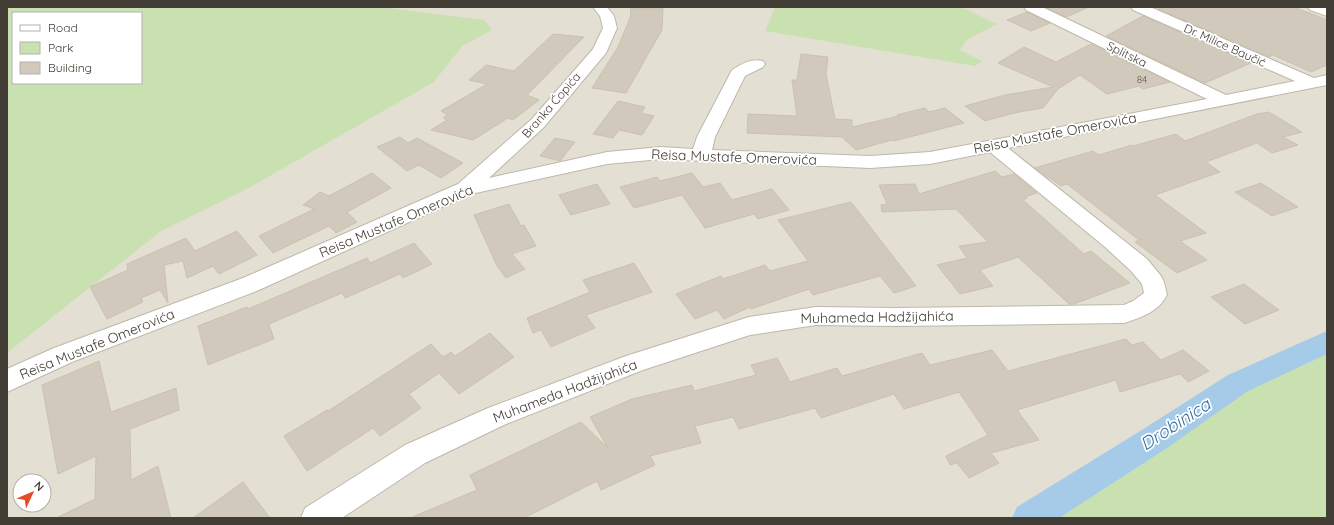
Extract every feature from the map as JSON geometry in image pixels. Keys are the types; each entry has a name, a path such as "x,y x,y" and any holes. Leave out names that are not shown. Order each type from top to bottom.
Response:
{"street":[{"name":"Branka Ćopića","path":"465,189 538,123 600,50 610,28 607,16 600,7"},
{"name":"Splitska","path":"1031,7 1223,100"},
{"name":"Dr. Milice Baučić","path":"1138,7 1320,81"},
{"path":"1315,7 1327,12"},
{"path":"701,154 706,137 738,73 757,64"},
{"name":"Reisa Mustafe Omerovića","path":"7,382 63,355 251,284 465,189 607,158 661,153 870,162 930,158 1320,81"},
{"name":"Muhameda Hadžijahića","path":"328,514 415,454 497,416 556,392 635,363 749,326 816,316 1124,314 1139,309 1150,302 1156,294 1153,282 1139,265 1113,242 993,145"}],"shaded area":[{"path":"7,7 1327,7 1327,342 1238,383 1156,438 1029,518 7,518"}],"green space":[{"path":"7,7 380,7 484,20 492,30 462,46 434,82 247,189 161,231 7,353"},
{"path":"775,7 961,7 997,24 966,40 960,50 982,61 975,66 765,31"},
{"path":"1327,342 1327,518 1029,518 1156,438 1238,383"}],"building":[{"path":"1045,7 1089,7 1066,17"},
{"path":"1161,7 1294,7 1327,20 1327,65 1311,72 1273,55 1268,57 1158,9"},
{"path":"631,8 663,8 662,30 626,93 592,88 618,47 630,18"},
{"path":"1027,12 1050,23 1031,31 1007,20"},
{"path":"1143,16 1251,63 1205,83 1106,36"},
{"path":"553,34 584,37 527,95 539,100 513,120 508,118 473,140 431,130 447,120 443,118 448,115 441,111 487,84 469,80 486,65 514,71"},
{"path":"1091,44 1170,82 1143,89 1139,86 1107,94 1080,75 1058,89 1043,108 1014,113 985,121 965,106 1005,95 1053,87 998,63 1024,47 1056,62"},
{"path":"801,54 828,57 826,74 835,119 852,120 852,127 925,108 929,112 945,108 964,123 856,150 842,137 747,133 748,114 797,116 792,80 797,80"},
{"path":"618,101 645,107 641,113 654,116 642,135 619,130 613,138 593,134"},
{"path":"1269,112 1302,132 1283,137 1298,145 1272,153 1257,143 1206,162 1220,172 1155,195 1206,233 1180,241 1207,260 1177,273 1135,242 1139,240 1067,184 1061,186 1035,168 1093,151 1099,155 1176,134 1185,141 1257,114"},
{"path":"400,137 408,143 417,138 463,163 441,178 419,165 407,171 377,147"},
{"path":"555,138 575,142 560,161 540,156"},
{"path":"995,171 1002,177 1014,174 1037,193 1025,197 1027,198 1023,200 1084,254 1091,251 1130,283 1074,304 1069,304 1018,257 980,270 993,286 960,294 937,265 967,258 959,246 988,242 956,209 882,212 881,205 887,204 879,185 915,184 919,194"},
{"path":"372,173 391,188 347,212 357,222 336,233 329,226 273,253 259,236 314,209 303,205 320,192 329,196"},
{"path":"692,173 703,187 720,183 732,200 772,189 789,210 758,219 754,214 705,228 682,195 634,208 620,187 657,177 660,181"},
{"path":"1261,183 1298,207 1272,216 1235,192"},
{"path":"597,184 610,204 571,215 559,195"},
{"path":"851,202 916,286 894,293 880,276 813,295 809,289 751,309 750,307 724,319 717,310 695,319 676,294 721,276 723,279 765,265 770,271 808,261 778,220"},
{"path":"509,204 521,226 524,225 536,246 512,254 525,269 506,278 497,266 474,215"},
{"path":"237,231 257,255 219,274 213,266 187,278 183,261 164,265 168,303 160,290 141,298 143,302 107,319 90,287 128,270 127,264 186,238 195,251"},
{"path":"414,243 432,264 403,278 400,274 345,298 342,293 269,324 274,339 208,365 198,326 247,307 248,309 367,258 370,263"},
{"path":"634,263 652,292 586,315 595,328 551,347 541,330 533,333 527,318 590,292 583,280"},
{"path":"1244,284 1279,310 1245,324 1211,297"},
{"path":"490,333 514,357 459,394 439,373 409,394 421,408 380,436 373,428 307,471 284,436 327,410 328,411 431,344 443,357 451,352 455,356"},
{"path":"1126,339 1132,345 1143,342 1161,360 1183,350 1209,371 1188,382 1180,374 1120,392 1116,380 1017,410 1039,440 991,453 999,463 969,478 957,463 950,465 946,456 988,435 959,392 904,409 894,394 821,418 815,408 739,429 733,417 695,426 701,443 650,456 655,465 601,490 597,481 524,518 410,518 477,490 470,475 581,422 608,448 590,417 632,399 692,385 694,391 756,375 751,365 777,358 790,382 837,368 842,376 922,353 930,365 992,350 1008,371"},
{"path":"99,361 111,412 176,388 179,410 130,429 131,480 158,466 171,518 56,518 95,499 96,456 58,474 42,385"},
{"path":"243,482 270,518 193,518"}],"waterway":[{"name":"Drobinica","path":"1029,518 1156,438 1238,383 1327,342"}]}
